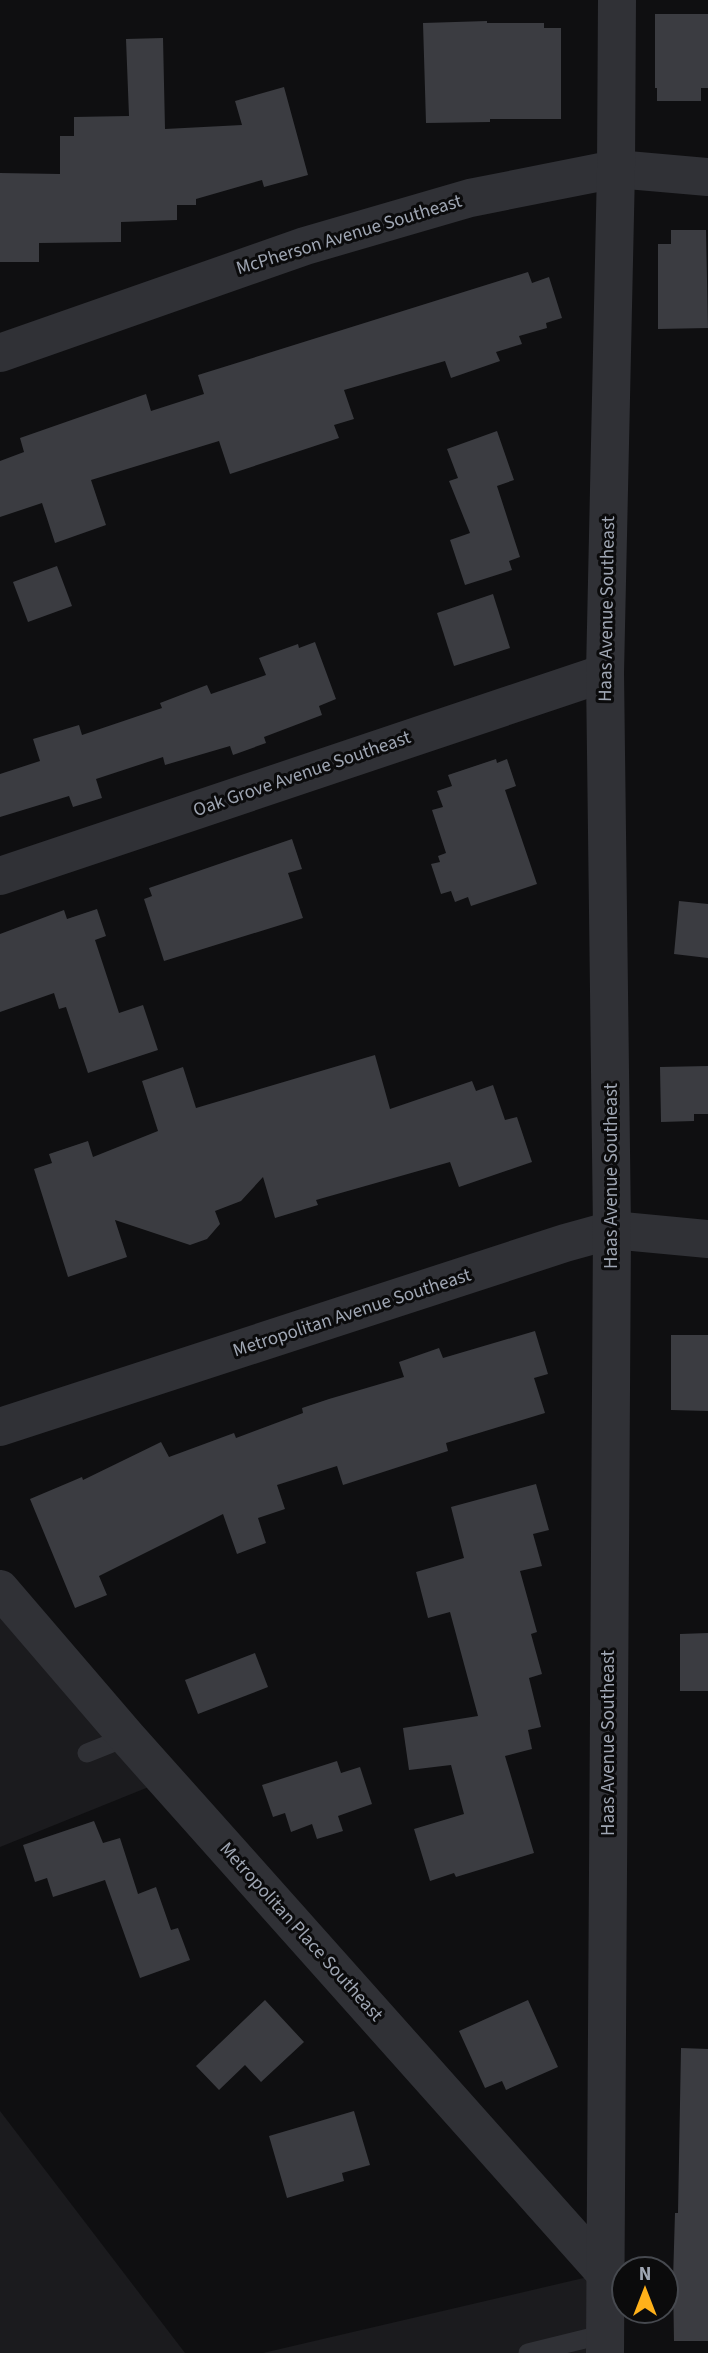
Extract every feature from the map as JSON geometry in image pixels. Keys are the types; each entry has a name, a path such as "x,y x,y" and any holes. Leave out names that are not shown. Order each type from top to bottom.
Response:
{"street":[{"name":"Haas Avenue Southeast","path":"605,2344 612,1230 605,673 617,0"},
{"name":"McPherson Avenue Southeast","path":"0,353 305,246 470,198 616,169 708,177"},
{"name":"Oak Grove Avenue Southeast","path":"0,876 605,673"},
{"name":"Metropolitan Avenue Southeast","path":"0,1427 612,1230 708,1239"},
{"name":"Metropolitan Place Southeast","path":"0,1589 127,1737 605,2273"}],"lane":[{"path":"87,1753 127,1737"},
{"path":"527,2353 605,2344"}],"shaded area":[{"path":"0,1589 166,1780 0,1847"},
{"path":"0,2111 185,2353 0,2353"},
{"path":"605,2273 605,2353 263,2353"}],"building":[{"path":"655,14 708,14 708,88 701,88 701,101 657,101"},
{"path":"423,23 544,23 544,28 561,28 561,119 490,119 490,122 426,123"},
{"path":"163,38 165,129 242,125 235,101 284,87 308,175 264,187 262,180 196,199 196,205 177,205 177,220 121,222 121,242 39,243 39,262 0,262 0,173 60,174 60,136 74,136 74,117 129,116 126,39"},
{"path":"671,230 706,230 708,328 658,329 658,244 671,244"},
{"path":"528,272 532,283 549,277 562,318 546,323 547,328 519,336 522,344 496,352 500,361 451,378 445,361 344,390 354,419 334,425 339,438 230,474 219,441 91,480 106,525 55,543 42,503 0,517 0,461 24,452 20,438 146,394 151,411 204,394 198,375"},
{"path":"497,431 514,480 497,486 520,557 509,561 512,570 465,585 450,540 470,533 449,481 458,478 447,449"},
{"path":"57,566 72,606 28,622 13,582"},
{"path":"493,594 510,648 454,666 437,613"},
{"path":"315,642 336,699 319,706 322,715 264,737 266,743 233,755 230,746 165,765 163,757 96,779 102,798 73,807 69,796 0,817 0,774 40,761 33,739 79,725 82,735 162,708 160,703 207,685 211,694 266,675 259,658 298,644 299,648"},
{"path":"496,759 497,763 507,759 516,786 505,790 537,884 471,906 468,897 455,902 451,891 441,894 431,864 440,862 438,856 446,853 432,810 443,807 437,791 452,786 448,775"},
{"path":"292,839 302,869 288,873 303,918 164,961 144,899 152,896 149,888"},
{"path":"679,901 708,904 708,958 674,954"},
{"path":"97,909 106,936 95,940 119,1013 143,1005 158,1050 88,1073 66,1007 59,1009 54,993 0,1012 0,934 64,910 67,919"},
{"path":"375,1055 390,1109 472,1081 476,1091 493,1085 505,1120 517,1117 532,1162 459,1187 450,1162 316,1200 318,1205 275,1218 263,1177 241,1201 215,1211 220,1224 207,1239 190,1245 115,1220 127,1257 68,1277 34,1169 52,1163 49,1154 88,1141 93,1157 158,1131 142,1081 183,1067 196,1108"},
{"path":"708,1066 708,1114 694,1114 694,1121 661,1122 660,1067"},
{"path":"535,1331 548,1374 534,1378 545,1413 446,1443 448,1451 343,1485 337,1466 277,1485 285,1509 258,1518 266,1543 237,1554 223,1514 99,1576 107,1595 75,1608 30,1499 82,1477 83,1480 161,1442 169,1457 234,1433 236,1438 303,1413 302,1408 404,1377 399,1362 439,1348 443,1358"},
{"path":"671,1335 708,1335 708,1411 671,1410"},
{"path":"536,1484 549,1530 533,1534 542,1566 520,1571 537,1632 531,1634 542,1674 529,1678 541,1727 528,1730 532,1749 505,1756 534,1853 456,1877 454,1873 430,1881 414,1829 464,1814 451,1765 409,1770 403,1728 478,1716 450,1612 428,1618 416,1572 464,1558 451,1507"},
{"path":"708,1633 708,1691 680,1691 680,1634"},
{"path":"255,1653 268,1687 198,1714 185,1680"},
{"path":"337,1761 341,1773 360,1767 372,1804 338,1816 343,1831 317,1839 312,1824 291,1832 285,1813 273,1817 262,1785"},
{"path":"94,1821 103,1843 120,1838 138,1894 156,1887 171,1930 178,1928 190,1960 140,1978 105,1880 53,1897 47,1878 35,1882 23,1845"},
{"path":"265,2000 304,2042 261,2082 245,2065 219,2090 196,2066"},
{"path":"528,2000 558,2067 506,2090 502,2081 485,2088 459,2031"},
{"path":"681,2048 708,2049 708,2341 674,2341 674,2325 680,2325 680,2255 674,2255 675,2213 678,2213"},
{"path":"354,2111 370,2165 342,2173 344,2181 287,2198 269,2136"}]}
